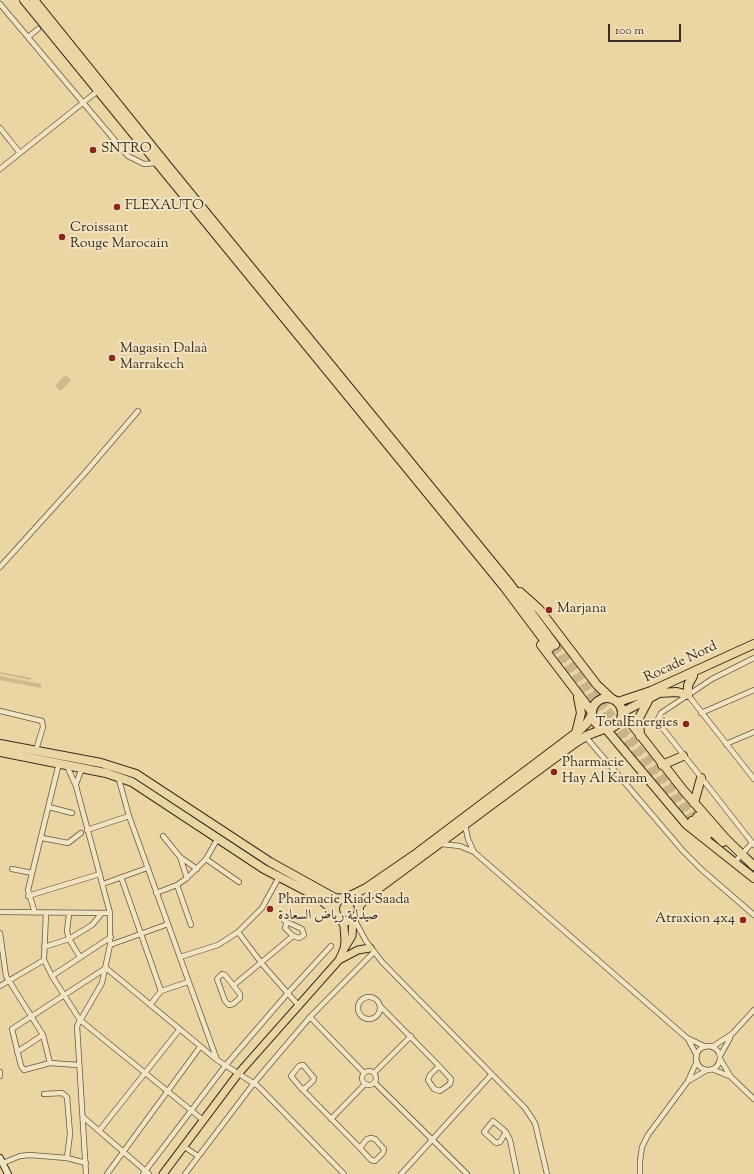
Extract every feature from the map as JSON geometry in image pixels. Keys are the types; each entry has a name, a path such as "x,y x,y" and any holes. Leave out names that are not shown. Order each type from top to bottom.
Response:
{"highway":[{"path":"24,0 507,586 522,617 592,713 597,725 605,729 678,817 706,842 754,878"},
{"path":"34,0 507,586 553,646"},
{"path":"507,586 539,609 597,685 615,700 662,765 694,803 754,866"},
{"name":"Rocade Nord","path":"615,700 651,691 754,644"},
{"name":"Rocade Nord","path":"623,712 658,693 754,648"},
{"path":"658,693 677,692 688,695 688,685 693,676"},
{"path":"576,733 581,713 577,694"},
{"path":"335,911 337,904 344,898 358,893 392,871 576,733 587,723 598,701 604,698 615,700"},
{"path":"641,738 639,718 649,699"},
{"path":"0,752 118,776 140,787 279,877 316,896 330,905 341,920 348,921 354,919 358,914 359,906 367,897 585,736 618,725 622,719 623,712"},
{"path":"0,744 109,764 136,774 270,862 335,898 353,899 359,906"},
{"path":"662,765 683,756"},
{"path":"694,803 701,778"},
{"path":"734,863 694,819 742,855"}],"main road":[{"path":"163,1174 238,1074 339,960 352,936 354,919"},
{"path":"341,920 345,930 344,949"},
{"path":"339,960 358,950 372,950"}],"street":[{"path":"0,4 82,103 131,158 144,164 158,163"},
{"path":"28,37 38,29"},
{"path":"0,169 99,90"},
{"path":"0,128 20,153"},
{"path":"0,567 138,412"},
{"path":"734,863 753,844 657,721 661,713 688,695 712,680 754,658"},
{"path":"701,713 754,690"},
{"path":"688,695 753,776"},
{"path":"0,711 42,721 43,727 36,750"},
{"path":"726,744 754,732"},
{"path":"585,736 683,850 702,870 754,915"},
{"path":"63,764 76,786 110,914 110,945 106,968 96,995 80,1020 77,1031 86,1174"},
{"path":"35,913 28,896 28,890 49,807 63,764"},
{"path":"76,786 78,774 82,768"},
{"path":"118,776 129,816 147,868 217,1060"},
{"path":"49,807 72,812"},
{"path":"88,830 129,816"},
{"path":"465,825 468,839 474,852"},
{"path":"42,838 68,843 80,833"},
{"path":"163,836 180,857 197,869"},
{"path":"156,893 177,885 187,878 206,859 218,838"},
{"path":"439,844 460,846 474,852 687,1038 706,1047 712,1047 717,1050 731,1077 754,1099"},
{"path":"180,857 187,878"},
{"path":"206,859 239,882"},
{"path":"103,884 147,868"},
{"path":"12,869 32,873"},
{"path":"28,896 100,874"},
{"path":"180,957 218,945 238,932 262,908 279,877"},
{"path":"121,878 161,991"},
{"path":"177,885 191,925"},
{"path":"0,912 110,914"},
{"path":"46,913 44,960 52,976 80,1020 203,1120"},
{"path":"69,914 67,931 69,939 80,957"},
{"path":"44,947 69,939 92,925 102,914"},
{"path":"281,916 286,923 285,928 293,936 301,937 304,932 291,923 286,923"},
{"path":"354,919 372,950 525,1108 535,1123 547,1174"},
{"path":"110,945 168,924"},
{"path":"238,932 261,963 299,1006"},
{"path":"0,933 5,972 8,980 30,1016 44,1035 50,1063"},
{"path":"234,985 293,936"},
{"path":"52,976 110,937"},
{"path":"83,1117 146,1173 191,1110 226,1066 287,994 331,946"},
{"path":"185,1174 254,1083 310,1017 372,950"},
{"path":"0,986 44,960"},
{"path":"78,1065 50,1063 24,1070 12,1029 106,968"},
{"path":"106,968 200,1047 217,1060 254,1083 344,1174"},
{"path":"222,974 225,975 234,985 239,992 240,998 233,1004 228,1005 225,1002 218,977 222,974"},
{"path":"150,1005 161,991 188,982"},
{"path":"381,1007 379,1011 370,1019 363,1017 357,1010 358,1005 368,996 373,998 450,1076 451,1081 443,1090 438,1091 430,1084 428,1080 437,1068 441,1068"},
{"path":"712,1047 732,1034 754,1010"},
{"path":"310,1017 364,1073"},
{"path":"99,1131 179,1030"},
{"path":"688,1081 717,1066 732,1034"},
{"path":"18,1052 44,1035"},
{"path":"374,1073 411,1036"},
{"path":"687,1038 701,1067 731,1077"},
{"path":"107,1174 200,1047"},
{"path":"640,1174 642,1147 648,1134 688,1081 700,1050 706,1047"},
{"path":"302,1089 307,1087 314,1078 302,1065 293,1072 291,1076 302,1089 331,1119 361,1149 373,1161 377,1160 384,1151 378,1143 371,1138 361,1145 361,1149"},
{"path":"364,1073 369,1071 374,1073"},
{"path":"364,1073 362,1077 365,1084"},
{"path":"374,1073 376,1079 374,1083"},
{"path":"401,1174 492,1075"},
{"path":"365,1084 371,1085 374,1083"},
{"path":"374,1083 433,1139 466,1174"},
{"path":"331,1119 365,1084"},
{"path":"44,1094 62,1093 67,1097 70,1134 66,1158"},
{"path":"506,1132 500,1142 496,1143 484,1132 493,1121 506,1132 510,1140 517,1174"},
{"path":"183,1146 198,1156"},
{"path":"3,1167 20,1156 30,1155 66,1158 86,1163"}],"shaded area":[{"path":"65,375 71,380 61,391 55,386"},
{"path":"0,672 32,678 30,680 0,674"},
{"path":"0,676 41,684 41,688 0,680"}],"tunnel":[{"path":"555,645 623,730 697,817"},
{"path":"550,648 617,734 692,821"}],"place":[{"name":"SNTRO","path":"93,150"},
{"name":"FLEXAUTO","path":"117,207"},
{"name":"Croissant Rouge Marocain","path":"62,237"},
{"name":"Magasin Dalaà Marrakech","path":"112,358"},
{"name":"Marjana","path":"549,610"},
{"name":"TotalEnergies","path":"686,724"},
{"name":"Pharmacie Hay Al Karam","path":"554,772"},
{"name":"Pharmacie Riad Saada صيدلية رياض السعادة","path":"270,909"},
{"name":"Atraxion 4x4","path":"743,920"}]}
